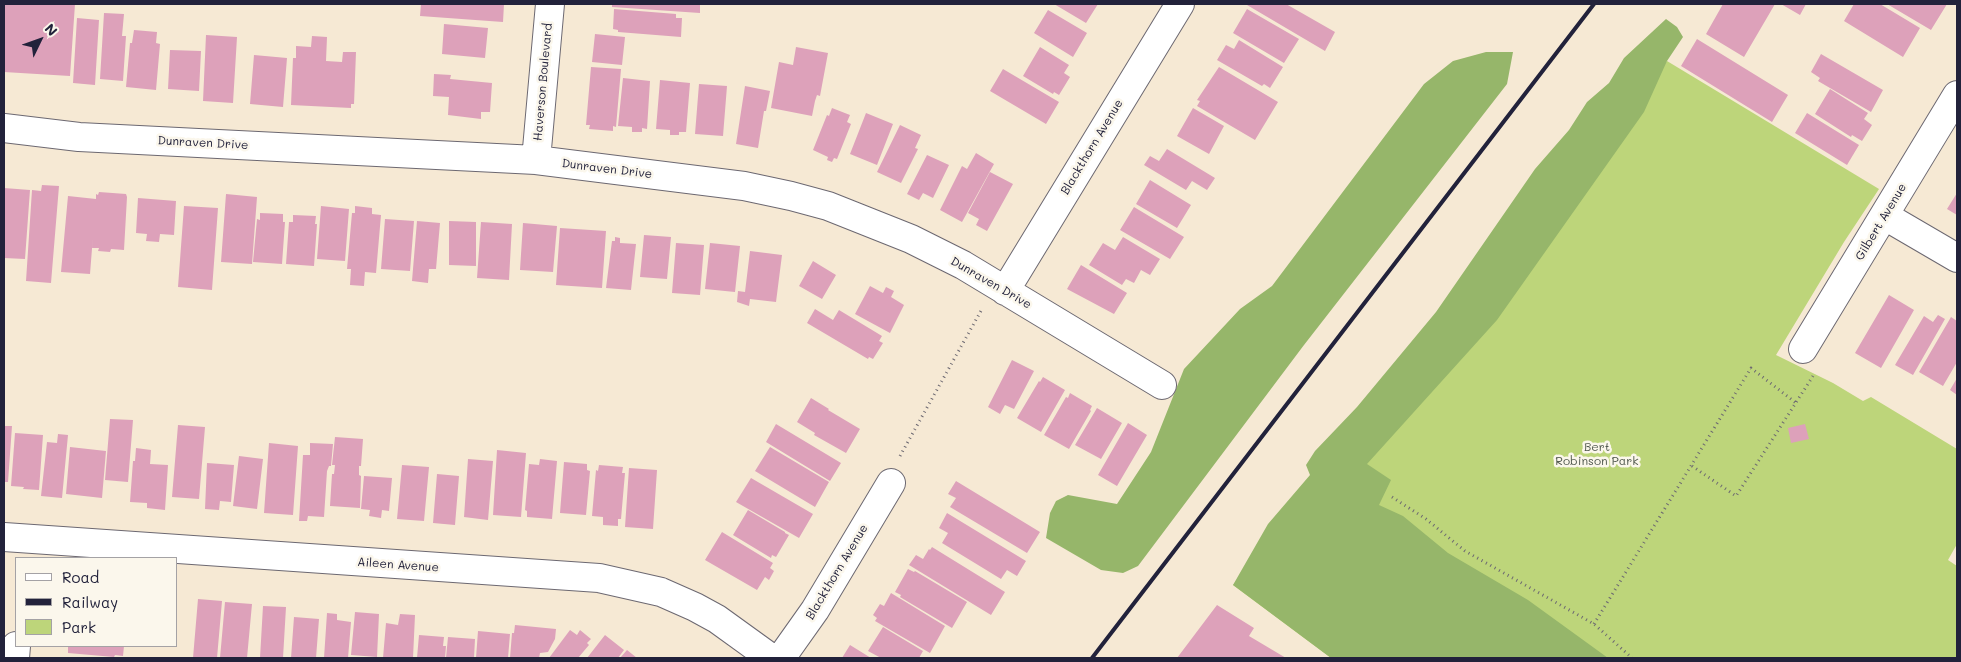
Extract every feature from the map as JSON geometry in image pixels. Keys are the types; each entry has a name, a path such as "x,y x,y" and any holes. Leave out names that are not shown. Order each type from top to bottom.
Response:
{"street":[{"name":"Haverson Boulevard","path":"536,160 550,4"},
{"name":"Blackthorn Avenue","path":"995,297 1180,4"},
{"name":"Gilbert Avenue","path":"1803,349 1957,94"},
{"name":"Dunraven Drive","path":"4,128 79,137 536,160 744,186 828,206 911,239 963,265 995,297 1162,385"},
{"path":"1885,216 1957,258"},
{"name":"Blackthorn Avenue","path":"781,658 814,610 891,483"},
{"name":"Aileen Avenue","path":"18,545 599,578 661,592 695,607 736,632 771,658"}],"path":[{"path":"899,458 995,297"},
{"path":"1692,466 1736,496 1822,362 1803,349"},
{"path":"1594,624 1751,368 1796,403"},
{"path":"1392,497 1426,519 1465,551 1594,624 1632,658"},
{"path":"1624,658 1627,654"}],"green space":[{"path":"1666,19 1677,27 1683,37 1667,61 1644,112 1497,320 1367,464 1391,480 1379,505 1403,516 1448,553 1528,600 1608,658 1331,658 1233,585 1268,524 1310,475 1306,465 1315,451 1357,407 1436,312 1535,169 1569,130 1587,102 1609,83 1624,58"},
{"path":"1486,52 1513,52 1507,84 1304,345 1138,566 1123,573 1101,570 1046,538 1050,513 1056,501 1068,495 1117,504 1151,452 1184,369 1240,309 1272,286 1424,84 1453,61"},
{"name":"Bert Robinson Park","path":"1667,61 1879,189 1844,242 1776,355 1833,383 1863,401 1871,397 1957,449 1957,544 1948,560 1957,566 1957,658 1331,658 1233,585"}],"building":[{"path":"4,4 75,4 70,76 4,72"},
{"path":"421,4 504,4 503,22 420,16"},
{"path":"612,4 700,4 700,13 612,7"},
{"path":"1054,4 1098,4 1086,23"},
{"path":"1247,4 1286,4 1335,32 1325,51"},
{"path":"1723,4 1775,4 1744,57 1706,34"},
{"path":"1781,4 1806,4 1800,15"},
{"path":"1854,4 1880,4 1920,28 1903,57 1844,21"},
{"path":"1887,4 1947,4 1931,30"},
{"path":"614,9 676,14 676,18 682,18 681,37 618,32 618,30 613,29"},
{"path":"1247,9 1299,39 1284,63 1233,33"},
{"path":"1048,10 1087,33 1073,57 1034,33"},
{"path":"104,13 124,14 122,36 126,36 123,81 100,79"},
{"path":"77,18 99,20 95,85 73,83"},
{"path":"444,24 488,28 485,58 442,54"},
{"path":"134,30 157,32 156,43 160,44 156,90 126,87 130,43 132,43"},
{"path":"595,34 625,37 622,65 592,62"},
{"path":"206,35 237,37 233,103 203,101"},
{"path":"312,36 327,37 326,61 342,62 343,52 356,52 354,104 351,104 351,108 291,105 293,58 296,58 296,46 311,47"},
{"path":"1697,39 1788,95 1772,122 1681,66"},
{"path":"1239,40 1283,67 1270,88 1264,84 1262,86 1217,60 1226,45 1234,49"},
{"path":"796,47 828,53 820,96 817,95 812,116 771,108 779,62 793,65"},
{"path":"1040,47 1069,65 1064,73 1070,77 1059,95 1054,92 1053,94 1023,76"},
{"path":"170,50 201,51 199,91 168,89"},
{"path":"1821,54 1883,90 1871,112 1818,81 1820,78 1811,72"},
{"path":"254,55 287,58 283,107 250,104"},
{"path":"591,67 621,69 616,127 613,126 613,131 589,129 590,125 586,125"},
{"path":"1219,67 1278,102 1255,140 1197,106 1200,101 1197,100"},
{"path":"1003,69 1059,102 1046,124 990,91"},
{"path":"434,74 451,75 450,79 492,83 490,112 481,112 481,119 448,115 449,97 433,96"},
{"path":"623,78 650,81 647,129 642,128 642,132 632,132 632,127 618,126"},
{"path":"660,80 690,83 686,132 679,132 679,135 670,135 670,130 656,129"},
{"path":"699,84 727,86 723,136 695,134"},
{"path":"745,86 770,91 766,111 764,111 758,148 736,144"},
{"path":"1830,89 1868,113 1864,119 1872,125 1862,141 1852,135 1851,137 1815,114"},
{"path":"832,108 850,115 847,122 851,124 837,159 834,158 832,162 827,160 828,157 813,150 827,115 829,116"},
{"path":"1193,108 1224,126 1209,154 1177,136"},
{"path":"866,113 893,124 877,165 850,154"},
{"path":"1807,113 1859,145 1847,165 1795,133"},
{"path":"900,125 921,135 915,148 918,149 901,183 877,172"},
{"path":"1167,149 1215,178 1207,190 1192,181 1186,190 1144,165 1150,156 1159,161"},
{"path":"976,153 994,164 962,222 940,210 962,166 967,169"},
{"path":"927,155 949,165 933,198 923,193 919,200 907,194"},
{"path":"990,172 1013,184 987,231 976,225 979,219 968,213"},
{"path":"1150,180 1191,205 1177,228 1136,204"},
{"path":"42,185 59,186 51,283 26,281 32,190 41,191"},
{"path":"4,188 30,190 25,259 4,258"},
{"path":"99,192 126,194 124,250 111,249 110,252 98,251 99,248 92,248 90,274 61,272 68,196 96,199 96,194 98,195"},
{"path":"1957,193 1957,215 1947,209"},
{"path":"226,194 257,197 252,264 221,262"},
{"path":"138,198 176,201 174,235 160,234 159,242 146,241 147,234 136,233"},
{"path":"184,206 218,208 212,290 178,287"},
{"path":"321,206 349,209 345,261 317,259"},
{"path":"355,206 372,208 372,214 381,215 376,273 365,272 364,286 350,285 351,269 347,269 352,213 355,213"},
{"path":"1134,207 1184,237 1170,259 1120,230"},
{"path":"260,213 283,214 283,222 285,222 282,264 253,262 257,219 260,220"},
{"path":"293,215 316,216 314,266 286,264 289,222 293,222"},
{"path":"385,219 414,221 410,271 381,269"},
{"path":"417,221 440,223 436,269 429,269 428,283 412,281"},
{"path":"449,221 476,222 476,266 449,265"},
{"path":"481,222 512,224 509,280 477,278"},
{"path":"523,223 557,226 553,272 520,270"},
{"path":"560,228 606,231 602,288 556,285"},
{"path":"644,235 671,237 667,279 640,277"},
{"path":"615,237 620,238 620,243 636,244 631,290 606,288 612,241 615,241"},
{"path":"1123,237 1160,259 1150,275 1141,270 1134,283 1126,279 1122,285 1089,265 1103,243 1115,250"},
{"path":"676,243 704,245 700,295 672,293"},
{"path":"710,243 740,246 735,292 705,289"},
{"path":"750,251 782,255 776,302 750,299 749,306 737,302 738,291 745,292"},
{"path":"813,261 836,275 822,299 799,286"},
{"path":"1081,265 1127,293 1114,314 1067,289"},
{"path":"870,286 883,293 886,287 894,291 891,297 904,305 890,333 855,314"},
{"path":"1889,295 1914,310 1881,368 1855,353"},
{"path":"815,309 833,320 839,310 882,336 879,341 883,343 873,359 869,357 868,359 807,323"},
{"path":"1938,315 1945,319 1913,375 1895,365 1924,316 1933,322"},
{"path":"1951,317 1957,321 1957,362 1943,386 1919,372"},
{"path":"1012,360 1034,371 1014,409 1005,405 1000,414 988,407"},
{"path":"1043,377 1065,390 1041,432 1017,418"},
{"path":"1957,378 1957,395 1950,390"},
{"path":"1070,393 1092,406 1069,449 1044,435"},
{"path":"811,398 860,429 846,453 814,435 815,433 797,422"},
{"path":"1097,408 1122,423 1101,459 1075,445"},
{"path":"110,419 133,420 128,482 105,480"},
{"path":"1128,423 1147,435 1117,486 1098,475"},
{"path":"776,424 841,463 830,481 766,442"},
{"path":"1805,424 1809,439 1791,443 1788,428"},
{"path":"178,425 205,427 199,499 172,497"},
{"path":"4,426 12,426 8,482 4,482"},
{"path":"15,433 43,435 39,490 11,486"},
{"path":"58,434 68,435 62,498 41,496 47,442 57,443"},
{"path":"335,437 363,439 361,466 359,466 359,475 361,476 360,508 330,506 332,474 334,474 335,465 332,465"},
{"path":"269,443 298,446 293,515 264,513"},
{"path":"310,443 333,444 331,466 329,466 327,471 324,517 308,516 307,521 299,521 303,455 310,455"},
{"path":"70,447 106,451 102,498 66,494"},
{"path":"770,447 829,482 815,507 755,471"},
{"path":"136,448 151,450 150,464 168,465 165,510 147,508 147,503 130,502 133,461 135,461"},
{"path":"497,450 526,453 521,517 493,515"},
{"path":"239,456 263,459 257,509 233,506"},
{"path":"468,459 493,461 488,520 464,517"},
{"path":"540,459 557,461 552,519 527,517 527,511 525,510 529,464 539,465"},
{"path":"564,462 587,464 587,470 590,471 586,515 560,513"},
{"path":"207,463 234,465 231,502 220,501 219,510 205,509"},
{"path":"402,465 429,467 424,521 397,519"},
{"path":"599,465 623,467 622,473 625,473 621,519 618,519 618,526 603,525 603,517 592,516 596,470 598,471"},
{"path":"629,468 657,470 653,529 625,527"},
{"path":"437,474 459,476 455,525 433,523"},
{"path":"364,476 392,478 389,511 382,510 381,518 369,516 370,510 361,509"},
{"path":"751,478 813,514 799,538 736,502"},
{"path":"956,481 1040,532 1027,553 950,507 956,498 948,494"},
{"path":"748,510 789,535 776,557 772,555 771,558 733,535"},
{"path":"947,513 1026,561 1017,576 1007,570 1001,579 942,543 948,533 939,528"},
{"path":"722,532 773,563 770,568 774,571 769,580 765,577 757,590 705,560"},
{"path":"932,547 1005,592 991,615 909,565 916,555 923,559"},
{"path":"908,569 915,571 967,602 952,628 900,597 901,595 895,592"},
{"path":"891,593 945,626 930,653 875,621 877,618 873,615 880,604 884,606"},
{"path":"198,599 222,601 217,658 193,658"},
{"path":"225,602 252,604 247,658 220,658"},
{"path":"1217,605 1254,628 1249,636 1286,658 1177,658"},
{"path":"263,606 286,607 283,658 260,658"},
{"path":"355,612 379,614 377,657 351,655"},
{"path":"327,613 337,614 337,620 351,622 348,658 324,658"},
{"path":"400,614 415,615 413,658 383,658 386,623 398,625"},
{"path":"294,617 319,619 316,658 291,658"},
{"path":"515,625 556,629 555,639 548,652 540,653 539,658 510,658 512,633 514,633"},
{"path":"883,627 923,651 919,658 881,658 868,651"},
{"path":"570,630 577,635 580,630 591,639 587,643 589,645 578,658 549,658"},
{"path":"478,631 510,634 508,658 476,658"},
{"path":"419,635 444,637 443,646 446,646 445,658 417,658"},
{"path":"605,635 624,650 618,658 587,658"},
{"path":"448,637 475,639 474,658 446,658"},
{"path":"850,645 871,658 842,658"},
{"path":"68,647 124,647 123,656 115,655 114,657 68,653"},
{"path":"627,650 637,658 620,658"}],"railway":[{"path":"1092,658 1594,4"}]}
